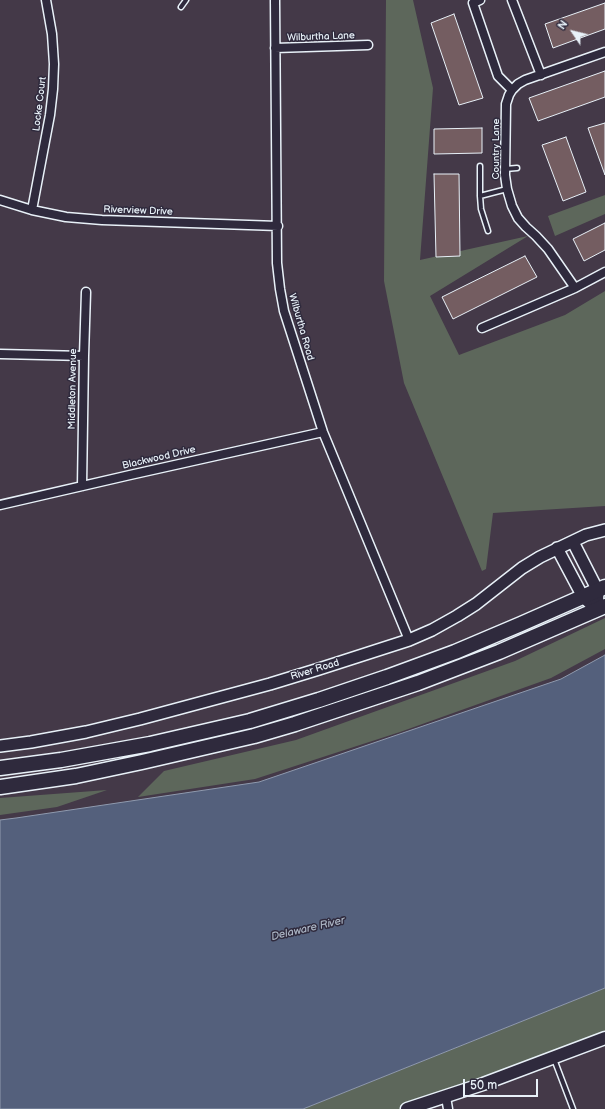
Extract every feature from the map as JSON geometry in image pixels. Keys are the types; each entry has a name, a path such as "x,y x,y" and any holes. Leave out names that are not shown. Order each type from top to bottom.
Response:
{"highway":[{"path":"0,768 61,760 119,750 250,721 387,677 461,649 601,589"},
{"path":"0,787 76,776 134,764 275,730 337,711 418,683 499,652 601,608"}],"main road":[{"path":"407,1109 447,1103 483,1084 605,1038"}],"street":[{"name":"Locke Court","path":"32,210 50,115 53,90 54,64 52,34 46,0"},
{"name":"Wilburtha Road","path":"275,0 278,226 277,263 284,311 323,432 409,640"},
{"path":"480,0 473,3 498,76 512,90 525,80 605,52"},
{"path":"512,0 541,75"},
{"name":"Wilburtha Lane","path":"275,48 368,45"},
{"name":"Country Lane","path":"512,90 506,104 505,169 507,189 512,206 518,218 548,249 575,288"},
{"name":"Riverview Drive","path":"0,200 32,210 66,217 102,220 278,226"},
{"path":"482,328 575,288 605,272"},
{"name":"Middleton Avenue","path":"82,486 86,292"},
{"path":"0,354 84,356"},
{"name":"Blackwood Drive","path":"0,505 323,432"},
{"name":"River Road","path":"0,746 86,732 140,719 270,684 409,640 432,630 476,604 522,568 540,557 586,535 605,530"},
{"path":"573,542 601,589 601,608"},
{"path":"557,548 583,597 601,608"}],"lane":[{"path":"181,7 186,0"},
{"path":"480,166 481,208 488,231"},
{"path":"505,169 518,168"},
{"path":"480,196 507,189"},
{"path":"554,1057 573,1109"}],"green space":[{"path":"386,0 413,0 433,88 420,260 528,236 430,296 459,355 565,315 605,291 605,506 493,513 486,569 482,571 404,383 384,281"},
{"path":"605,195 605,214 555,236 548,216"},
{"path":"605,618 605,649 551,678 400,732 255,779 138,797 164,771 296,740 515,661"},
{"path":"107,790 57,807 0,815 0,798"},
{"path":"605,988 605,1036 407,1109 303,1109"}],"water":[{"name":"Delaware River","path":"605,655 605,988 303,1109 0,1109 0,820 259,782 561,679"}],"building":[{"path":"605,3 605,29 553,48 545,24"},
{"path":"454,14 483,98 459,105 431,23"},
{"path":"605,71 605,97 538,121 529,98"},
{"path":"605,123 605,175 588,128"},
{"path":"482,128 482,153 434,154 434,129"},
{"path":"566,137 586,192 563,201 542,145"},
{"path":"434,174 459,174 460,256 436,257"},
{"path":"605,223 605,250 584,261 573,239"},
{"path":"525,256 537,277 453,319 442,297"}]}
